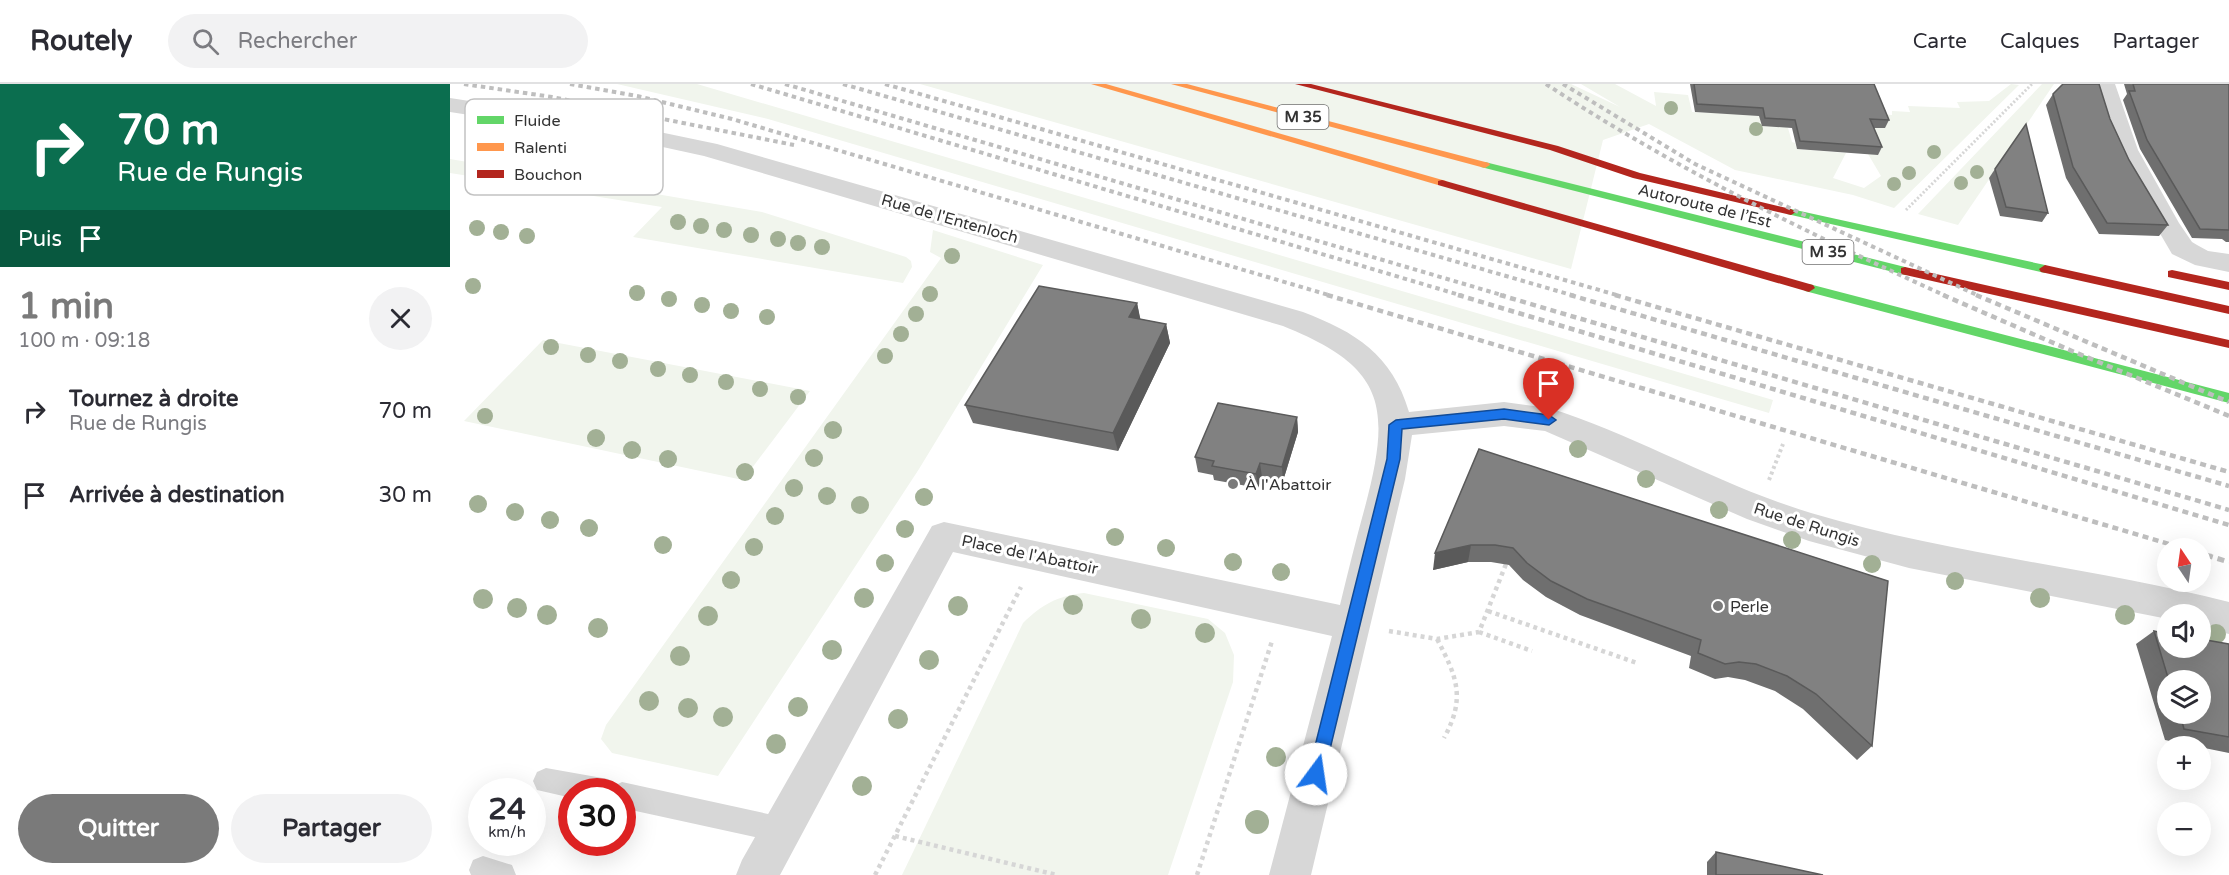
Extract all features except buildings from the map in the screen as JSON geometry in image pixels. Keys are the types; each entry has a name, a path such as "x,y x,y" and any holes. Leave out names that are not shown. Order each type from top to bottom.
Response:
{"highway":[{"path":"1096,84 1757,274 2229,398"},
{"name":"Autoroute de l’Est","path":"1176,84 1430,151 1929,277 2229,344"},
{"name":"Autoroute de l’Est","path":"1300,84 1554,148 1637,176 1705,193 2229,310"},
{"path":"1554,148 1765,192"},
{"path":"2162,272 2229,286"}],"street":[{"path":"2103,84 2114,123 2134,170 2182,248 2190,254 2229,263"},
{"name":"Rue de l'Entenloch","path":"450,105 465,107"},
{"name":"Rue de l'Entenloch","path":"663,140 708,149 807,176 1293,319 1340,339 1360,355 1373,369 1385,388 1396,425"},
{"name":"Rue de Rungis","path":"1396,425 1504,414 1549,420 1759,509 1809,527 1909,553 2179,605 2229,618"},
{"path":"1290,875 1393,459 1396,425"},
{"name":"Place de l'Abattoir","path":"757,875 944,536 1353,624"}],"lane":[{"path":"546,781 558,783"},
{"path":"636,798 782,830"}],"path":[{"path":"1906,211 2031,84"},
{"path":"875,875 1037,556"},
{"path":"1479,632 1506,564"},
{"path":"1197,875 1282,608"},
{"path":"1488,611 1637,663"},
{"path":"1353,624 1437,639 1479,632 1532,651"},
{"path":"1437,639 1457,687 1456,714 1444,738"},
{"path":"895,836 1057,875"}],"shaded area":[{"path":"617,84 697,84 1773,400 1769,413 768,119"},
{"path":"920,84 1571,84 1620,107 1581,84 1615,84 1656,106 1654,92 1688,95 1692,112 1759,115 1788,128 1792,142 1795,143 1797,149 1846,153 1833,178 1864,188 1881,176 1868,154 1866,127 1879,114 1892,115 1892,111 1910,112 1908,106 1960,108 1957,102 1989,101 2011,84 2019,85 1894,208 1853,195 1735,170 1649,124 1603,140 1571,269"},
{"path":"2042,84 2054,84 1958,225 1918,214"},
{"path":"450,159 465,162 465,175 450,173"},
{"path":"587,195 662,195 762,212 906,257 911,261 912,267 903,283 633,237 662,207"},
{"path":"933,230 1043,265 919,469 718,776 612,753 601,739 606,725 941,258 930,252"},
{"path":"543,340 810,391 743,480 464,421"},
{"path":"1084,593 1208,619 1225,633 1234,655 1233,682 1168,875 902,875 1023,623 1051,602 1066,596"}],"railway":[{"path":"464,84 562,99"},
{"path":"570,84 649,99"},
{"path":"751,84 1463,296"},
{"path":"785,84 1505,296"},
{"path":"843,84 1575,296"},
{"path":"885,84 1620,296"},
{"path":"1546,84 1642,143 1742,198 1946,296"},
{"path":"1563,84 1695,164 1979,296"},
{"path":"663,102 732,119 1332,296"},
{"path":"663,119 794,145"},
{"path":"1327,295 2157,540"},
{"path":"1458,295 2229,525"},
{"path":"1500,295 2229,510"},
{"path":"1570,295 2229,486"},
{"path":"1615,295 2229,472"},
{"path":"1943,295 2229,416"},
{"path":"1976,295 2229,402"},
{"path":"2211,557 2229,562"}],"traffic: fast":[{"path":"1485,165 1905,271"},
{"path":"1791,212 2045,269"},
{"path":"1809,288 2229,398"}],"traffic: slow":[{"path":"1096,84 1442,183"},
{"path":"1176,84 1485,165"}],"traffic: jam":[{"path":"1300,84 1554,148 1637,176 1791,212"},
{"path":"1442,183 1809,288"},
{"path":"2045,269 2229,310"},
{"path":"1905,271 2229,344"},
{"path":"2172,274 2229,286"}],"place":[{"name":"À l'Abattoir","path":"1233,484"},
{"name":"Perle","path":"1718,606"}],"route":[{"path":"1316,774 1393,459 1396,425 1504,414 1527,415 1549,420"}]}
